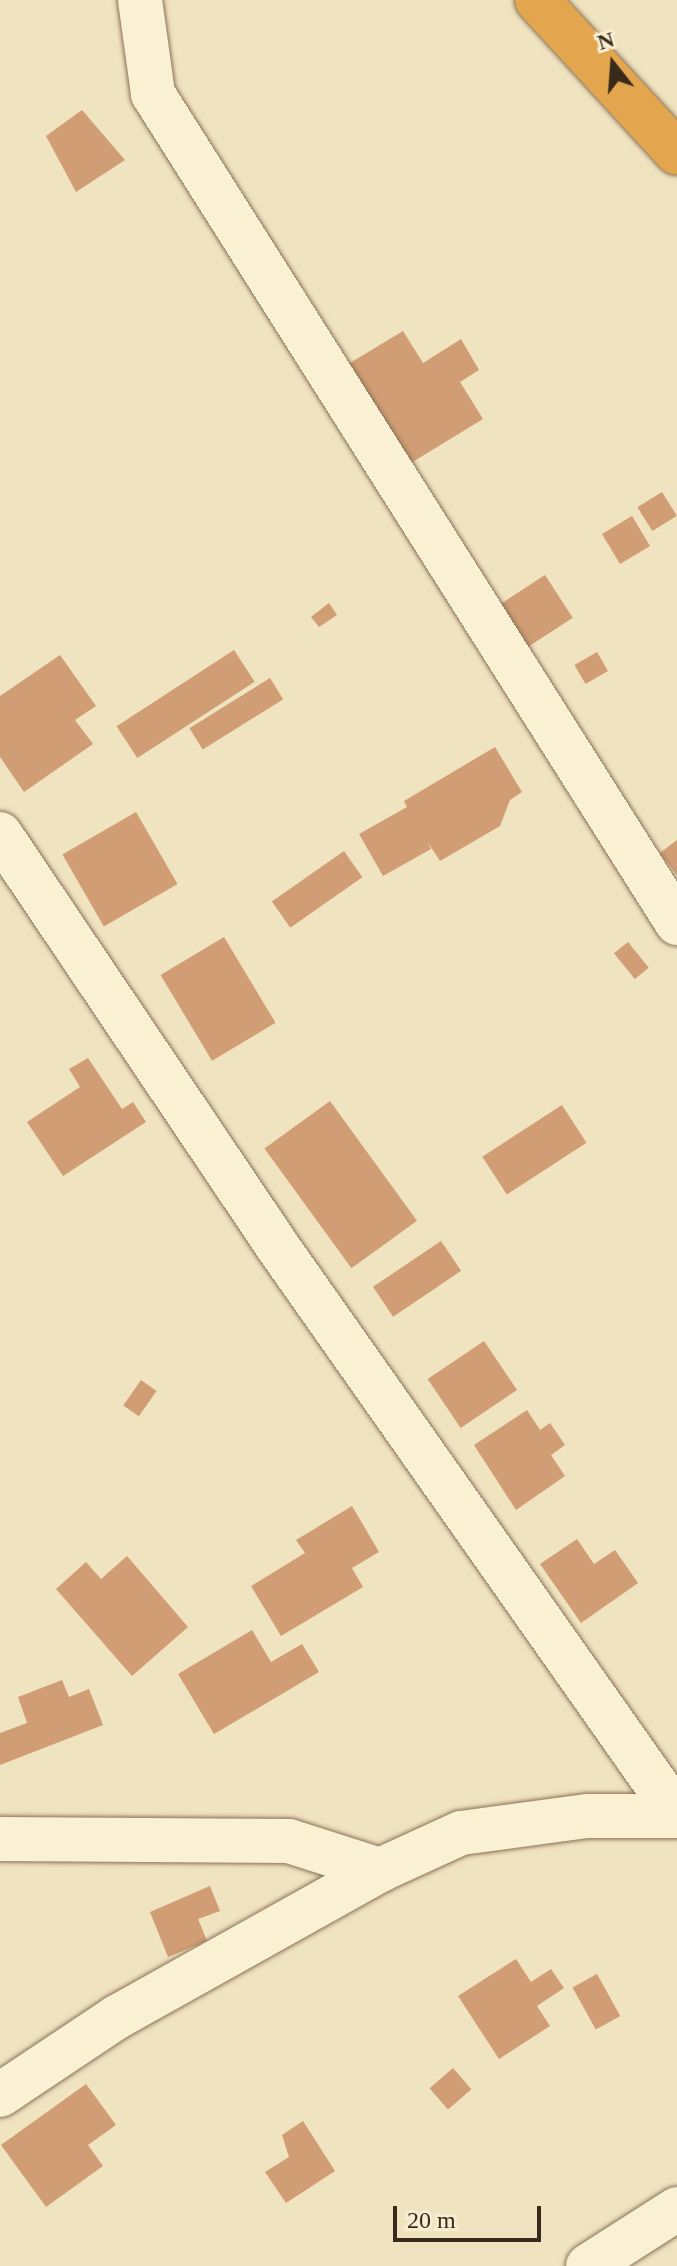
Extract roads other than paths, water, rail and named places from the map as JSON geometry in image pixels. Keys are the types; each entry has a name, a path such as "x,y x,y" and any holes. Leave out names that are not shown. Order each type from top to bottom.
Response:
{"highway":[{"path":"537,0 677,153"}],"street":[{"path":"140,0 153,94 677,923"},
{"path":"0,834 280,1250 677,1815"},
{"path":"0,2095 117,2017 380,1870 461,1833 587,1816 677,1815"},
{"path":"0,1839 289,1841 380,1870"},
{"path":"588,2266 677,2209"}]}
